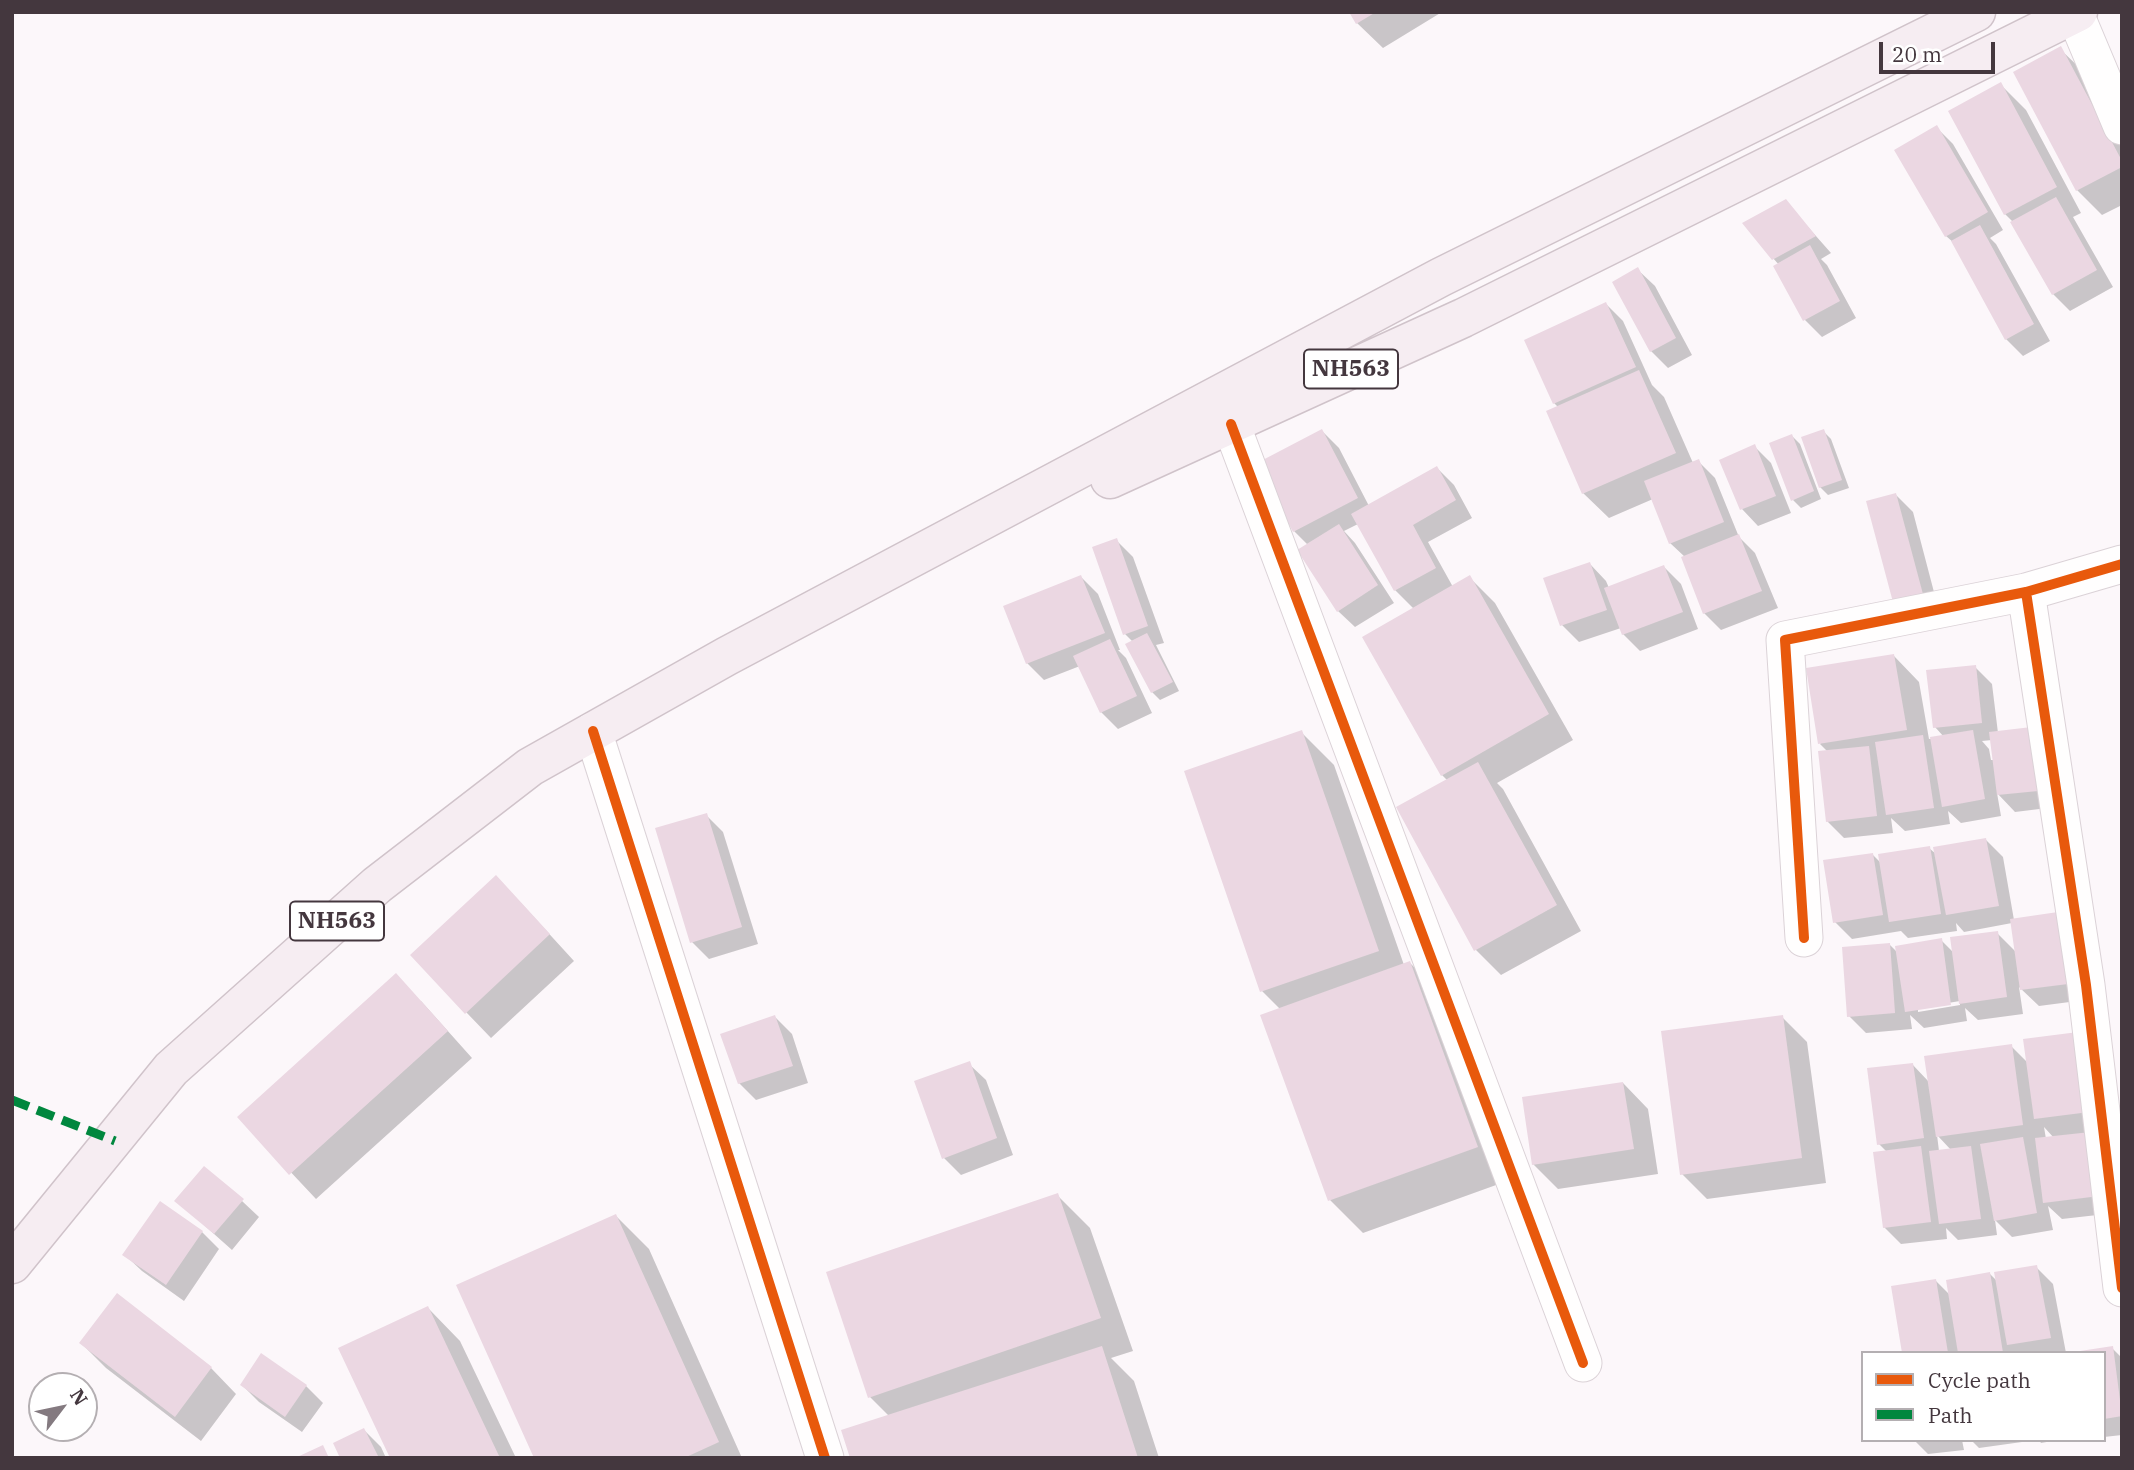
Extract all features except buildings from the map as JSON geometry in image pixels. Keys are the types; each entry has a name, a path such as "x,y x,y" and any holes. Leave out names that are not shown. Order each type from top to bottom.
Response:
{"highway":[{"name":"NH563","path":"727,656 1463,318 2077,13"},
{"name":"NH563","path":"12,1264 172,1069 377,885 530,767 727,656 1441,277 1954,17"}],"street":[{"path":"2077,13 2122,126"},
{"path":"1231,424 1583,1363"},
{"path":"1804,938 1785,640 2026,592 2122,564"},
{"path":"2026,592 2086,985 2122,1288"},
{"path":"593,731 825,1458"}],"marked path":[{"path":"12,1100 115,1141"}],"cycle path":[{"path":"1231,424 1583,1363"},
{"path":"1804,938 1785,640 2026,592 2122,564"},
{"path":"2026,592 2086,985 2122,1288"},
{"path":"593,731 825,1458"}]}
